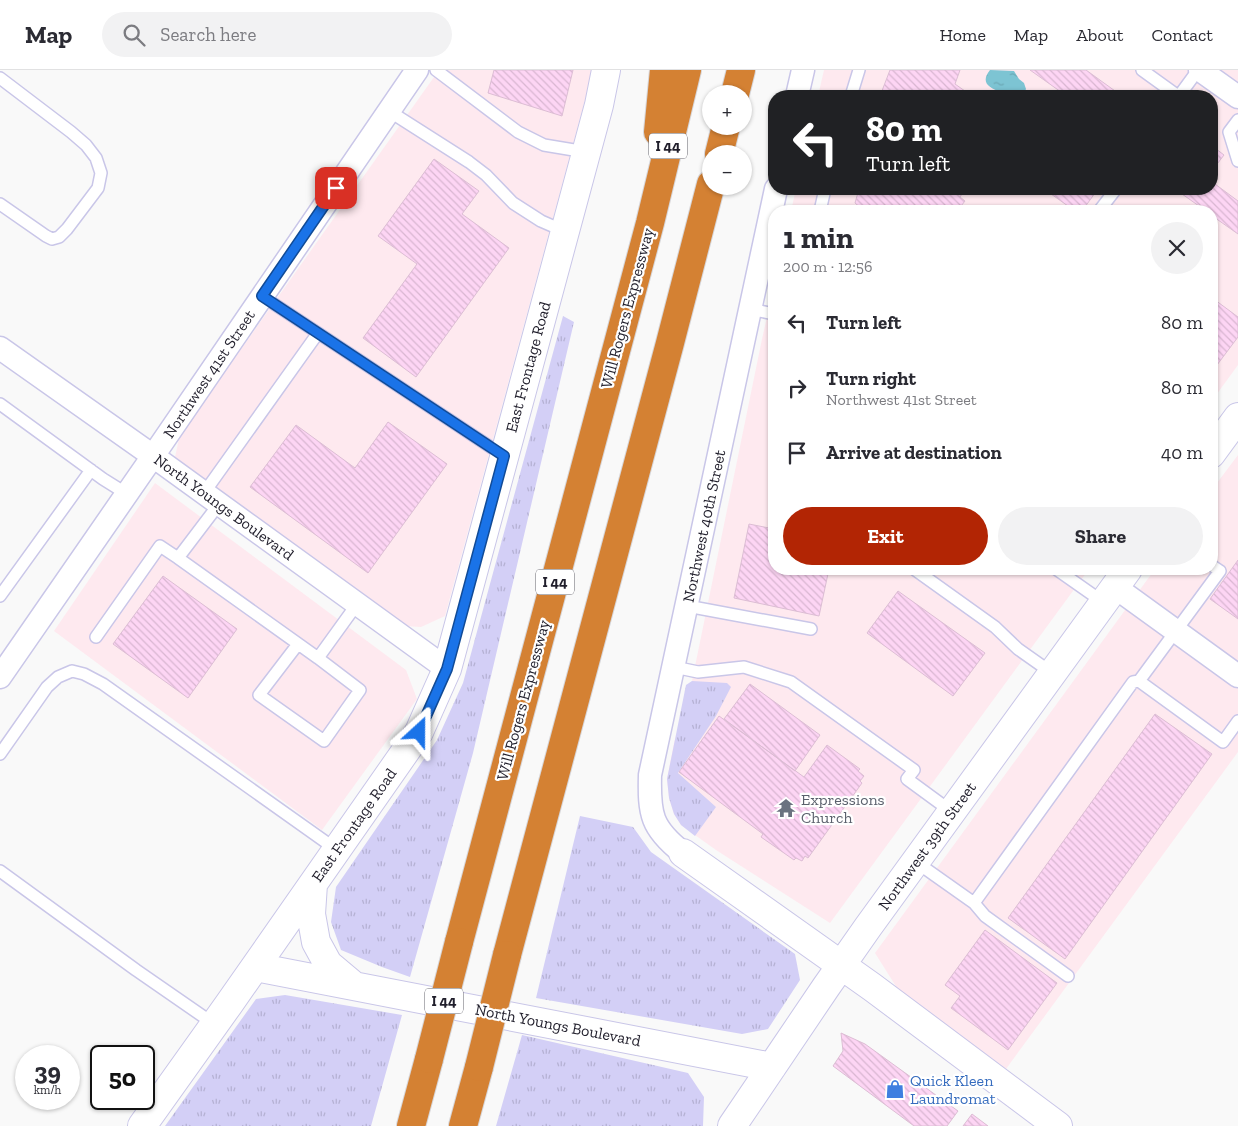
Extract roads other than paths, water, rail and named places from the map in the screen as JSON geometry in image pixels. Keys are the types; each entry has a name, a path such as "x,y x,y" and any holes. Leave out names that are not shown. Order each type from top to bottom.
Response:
{"highway":[{"path":"650,223 664,70"},
{"name":"Will Rogers Expressway","path":"411,1126 650,223 687,70"},
{"path":"737,85 741,70"},
{"path":"463,1126 708,195"}],"main road":[{"name":"East Frontage Road","path":"255,967 419,732 447,669 599,105 606,70"},
{"path":"1218,444 1238,417"},
{"name":"Northwest 39th Street","path":"732,1126 841,965 1115,586"},
{"path":"683,853 872,987 1058,1126"},
{"path":"314,884 310,914 316,942 328,964 355,986"},
{"path":"142,1126 255,967"},
{"name":"North Youngs Boulevard","path":"255,967 772,1067"}],"street":[{"name":"Northwest 41st Street","path":"0,677 417,70"},
{"path":"798,90 803,70"},
{"path":"1199,70 1238,97"},
{"name":"Northwest 40th Street","path":"683,853 669,842 659,830 653,815 650,797 650,776 768,226"},
{"name":"North Youngs Boulevard","path":"0,348 212,498 447,669"},
{"path":"1115,586 1238,676"}],"lane":[{"path":"436,70 518,132 544,145 586,152"},
{"path":"853,90 859,70"},
{"path":"1142,70 1170,90"},
{"path":"1184,90 1199,70"},
{"path":"0,78 86,144 96,158 101,173 98,188 59,237 52,239 46,236 0,204"},
{"path":"389,111 469,162 513,203 541,221 564,231"},
{"path":"1238,120 1229,132 1238,161"},
{"path":"1104,205 1111,195"},
{"path":"262,296 504,456"},
{"path":"750,309 768,313"},
{"path":"178,558 212,498 318,333"},
{"path":"0,404 127,494"},
{"path":"0,596 91,470"},
{"path":"96,637 160,546 318,658 360,690 324,741 259,695 298,644"},
{"path":"922,575 995,627 1018,649 1052,673"},
{"path":"1077,575 1115,586"},
{"path":"974,903 1133,682 1139,681 1217,575"},
{"path":"318,658 357,604"},
{"path":"688,606 811,628"},
{"path":"674,667 698,672 744,666 791,682 914,770 907,780 952,812"},
{"path":"0,754 47,687 58,677 72,671 84,674 118,695 337,850"},
{"path":"1139,681 1223,742 1238,721"},
{"path":"916,861 974,903 985,916 1068,976"},
{"path":"0,871 214,1024"}],"water":[{"path":"990,70 1014,71 1024,83 1026,89 996,90 987,84 987,74"}],"place":[{"name":"Expressions Church","path":"786,808"},
{"name":"Quick Kleen Laundromat","path":"895,1089"}]}
